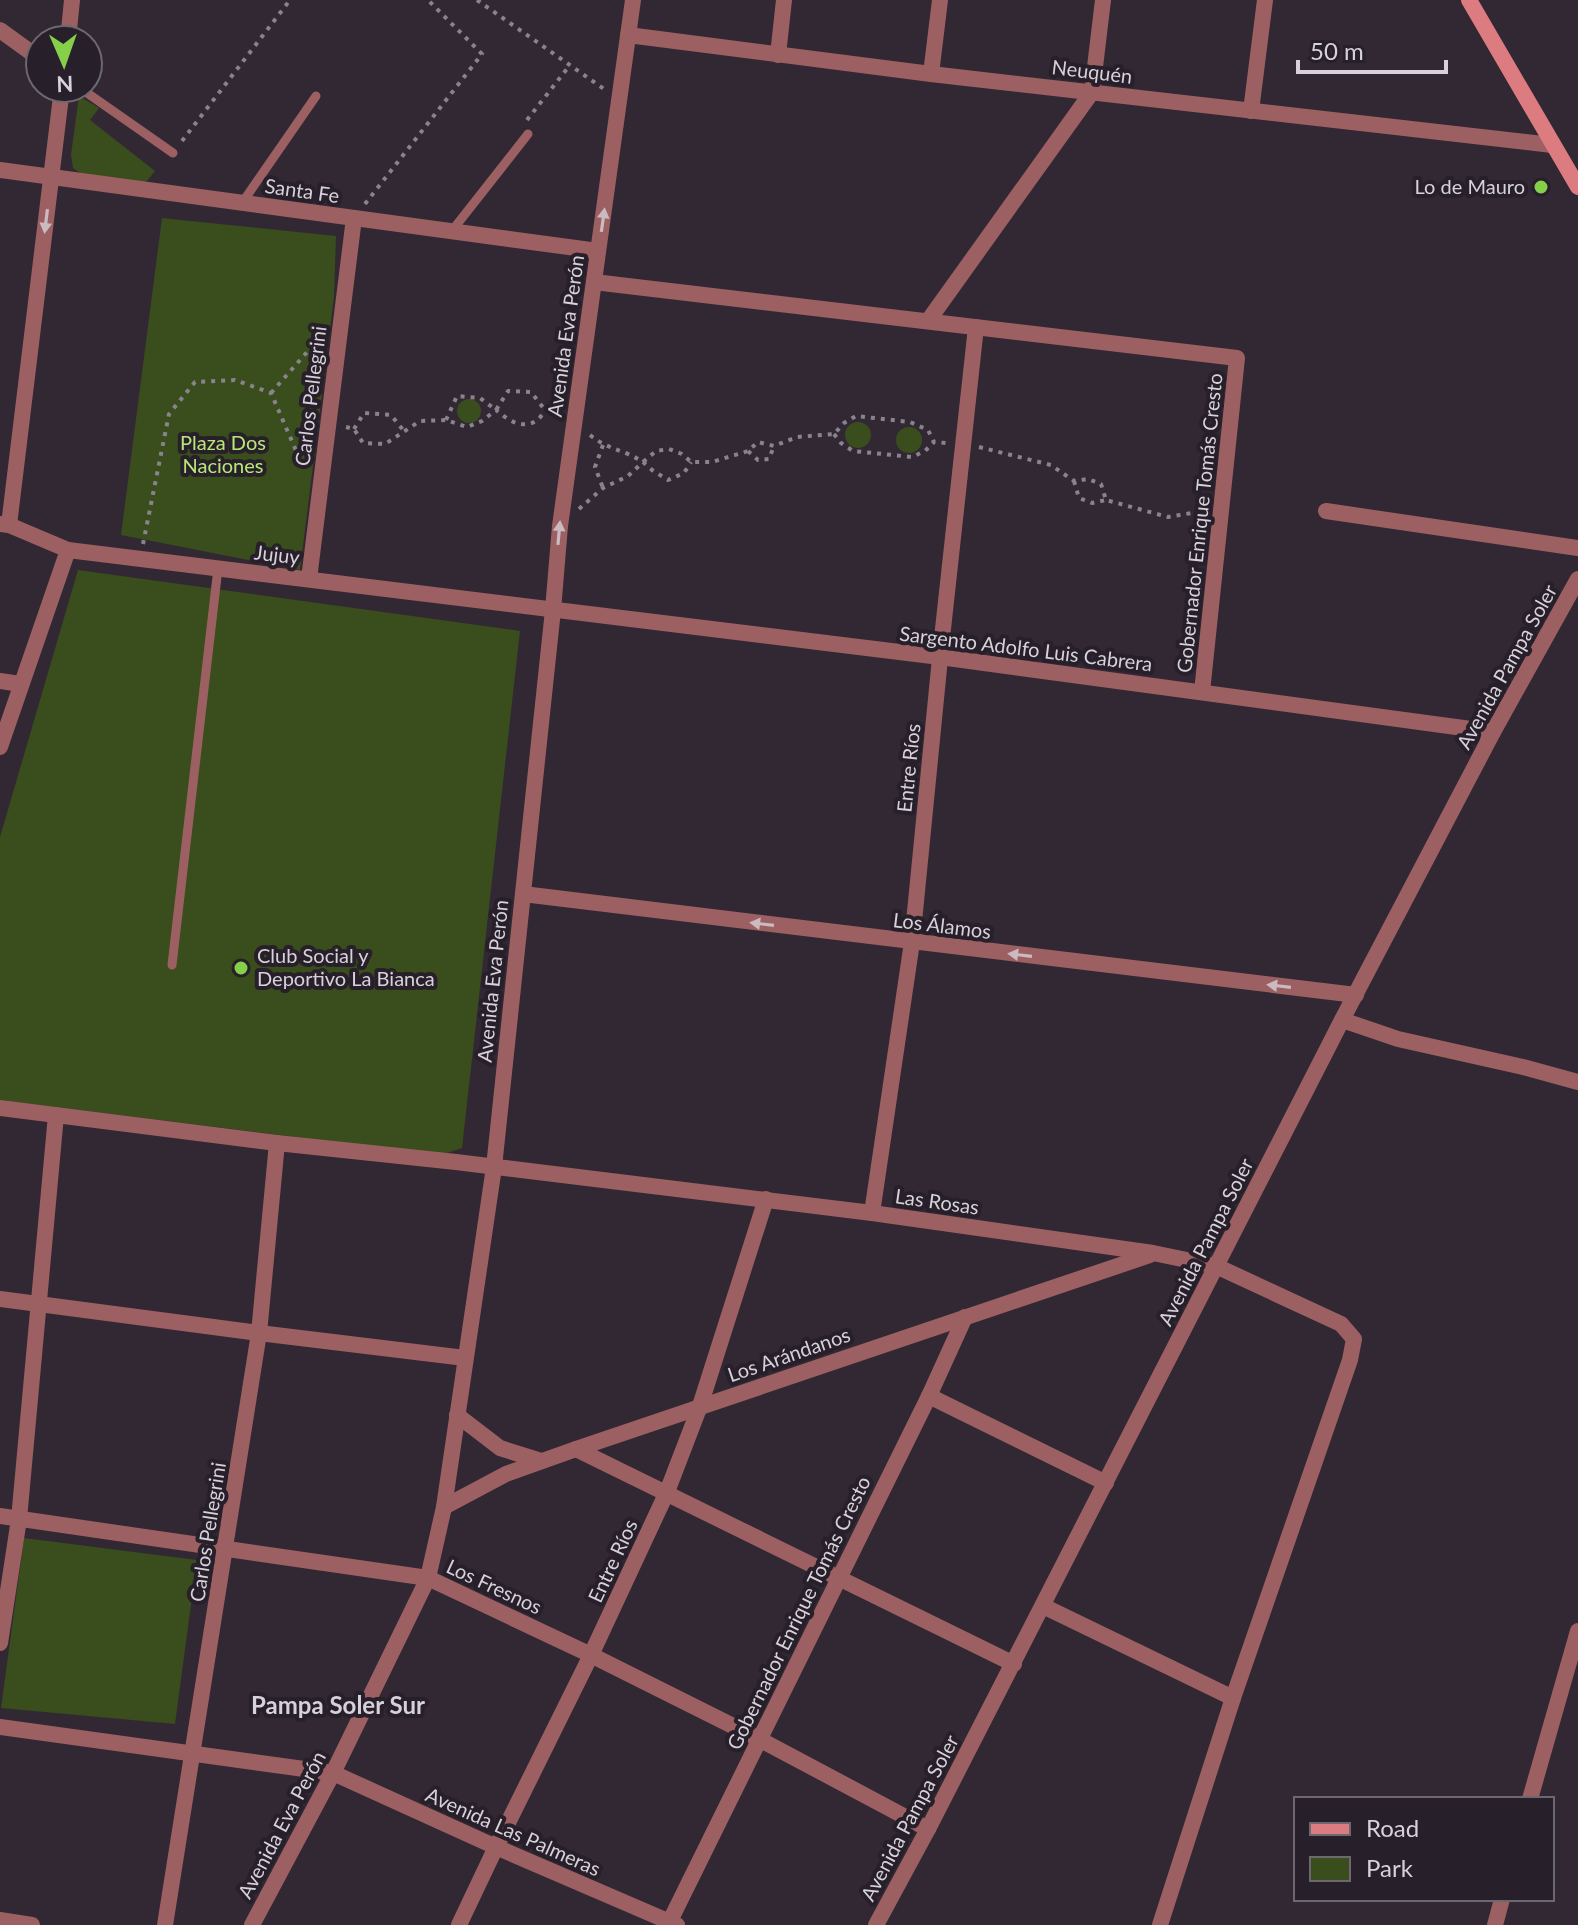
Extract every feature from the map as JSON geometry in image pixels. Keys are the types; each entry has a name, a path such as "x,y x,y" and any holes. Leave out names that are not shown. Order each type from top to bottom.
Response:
{"main road":[{"path":"1469,0 1578,187"}],"street":[{"path":"70,24 72,0"},
{"name":"Avenida Eva Perón","path":"252,1925 333,1773 428,1578 444,1507 494,1167 560,526 633,0"},
{"path":"778,55 784,0"},
{"path":"931,74 940,0"},
{"path":"928,321 1092,92 1103,0"},
{"path":"1251,111 1265,0"},
{"path":"0,30 24,47"},
{"name":"Neuquén","path":"628,35 931,74 1552,145"},
{"path":"5,525 60,104"},
{"name":"Santa Fe","path":"0,170 598,251"},
{"name":"Carlos Pellegrini","path":"309,579 354,218"},
{"path":"594,282 976,327"},
{"name":"Gobernador Enrique Tomás Cresto","path":"976,327 1237,358 1202,692"},
{"name":"Entre Ríos","path":"872,1213 912,942 976,327"},
{"path":"1326,511 1578,548"},
{"name":"Jujuy","path":"5,525 68,550 553,610"},
{"path":"0,747 68,550"},
{"name":"Avenida Pampa Soler","path":"876,1925 1014,1664 1342,1020 1493,732 1578,579"},
{"name":"Sargento Adolfo Luis Cabrera","path":"553,610 940,657 1493,732"},
{"path":"0,681 20,684"},
{"name":"Los Álamos","path":"523,894 1356,995"},
{"path":"1342,1020 1398,1039 1578,1082"},
{"name":"Las Rosas","path":"0,1108 766,1199 1153,1253 1216,1266 1341,1324 1354,1339 1350,1360 1233,1698"},
{"path":"0,1643 19,1519 56,1115"},
{"name":"Carlos Pellegrini","path":"165,1925 259,1333 277,1143"},
{"name":"Entre Ríos","path":"459,1925 667,1492 700,1406 766,1199"},
{"name":"Los Arándanos","path":"444,1507 506,1474 541,1461 1153,1253"},
{"path":"0,1299 465,1358"},
{"name":"Gobernador Enrique Tomás Cresto","path":"671,1924 965,1317"},
{"path":"929,1396 1106,1483"},
{"path":"457,1415 500,1448 541,1461"},
{"path":"576,1449 1014,1664"},
{"name":"Los Fresnos","path":"0,1516 428,1578 759,1739 928,1829"},
{"path":"1043,1606 1233,1698 1160,1925"},
{"path":"1531,1797 1578,1631"},
{"name":"Avenida Las Palmeras","path":"0,1727 333,1773 671,1924"},
{"path":"1495,1925 1501,1901"},
{"path":"0,1920 32,1925"}],"lane":[{"path":"242,203 316,96"},
{"path":"103,104 173,153"},
{"path":"451,232 528,134"},
{"path":"172,965 218,568"}],"path":[{"path":"173,153 290,0"},
{"path":"354,218 482,54 428,0"},
{"path":"477,0 619,99"},
{"path":"528,134 520,128 570,65"},
{"path":"271,393 322,335"},
{"path":"140,558 169,414 195,382 235,380 271,393 306,476"},
{"path":"328,422 354,429 363,443 385,444 420,421 446,420 467,427 482,421 496,410 508,391 531,392 545,410"},
{"path":"446,420 457,396 480,398 520,425 535,422 545,410"},
{"path":"545,410 562,410 603,445 629,452 668,480 684,473 691,462"},
{"path":"354,429 364,413 391,415 404,431"},
{"path":"560,526 603,488 628,476 656,451 669,449 691,462 712,462 748,451 758,442 774,446 797,437 834,434 856,416 910,422 928,430 934,442"},
{"path":"834,434 853,451 912,457 934,442 964,444 1051,465 1074,481 1079,498 1092,503 1106,500 1168,517 1221,507"},
{"path":"603,445 595,467 603,488"},
{"path":"748,451 758,460 769,459 774,446"},
{"path":"1074,481 1088,479 1101,484 1106,500"}],"green space":[{"path":"78,104 92,104 99,108 90,120 155,171 146,182 83,175 73,168 71,155"},
{"name":"Plaza Dos Naciones","path":"162,218 336,236 334,297 300,570 121,535"},
{"path":"469,399 480,406 481,411 474,422 469,423 458,416 457,411 464,400"},
{"path":"858,422 867,426 871,435 867,444 858,448 849,444 845,435 849,426"},
{"path":"909,427 918,431 922,440 918,449 909,453 900,449 896,440 900,431"},
{"name":"Club Social y Deportivo La Bianca","path":"78,570 520,631 462,1148 441,1155 0,1100 0,837"},
{"path":"24,1538 197,1560 175,1724 1,1708"}],"place":[{"name":"Lo de Mauro","path":"1541,187"},
{"name":"Club Social y Deportivo La Bianca","path":"241,968"}],"district":[{"name":"Pampa Soler Sur","path":"338,1706"}]}
